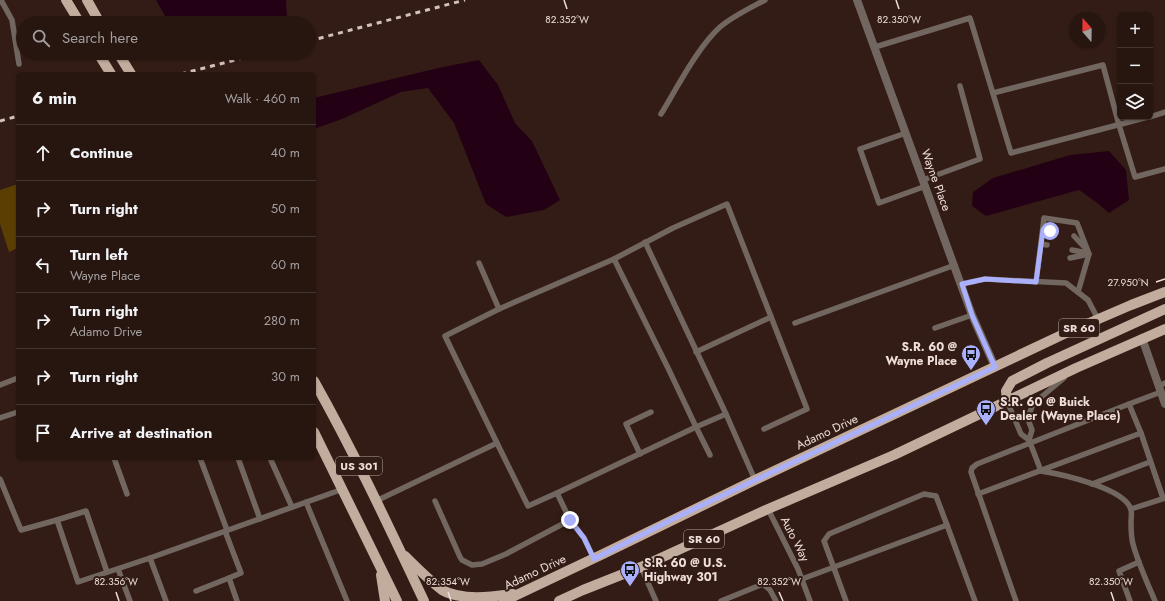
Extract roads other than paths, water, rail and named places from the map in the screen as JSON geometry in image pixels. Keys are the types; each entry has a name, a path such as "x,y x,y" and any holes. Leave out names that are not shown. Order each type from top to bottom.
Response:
{"main road":[{"path":"66,0 76,16"},
{"path":"87,0 96,16"},
{"path":"102,60 109,72"},
{"path":"122,60 128,70"},
{"name":"Adamo Drive","path":"504,601 594,559 755,480 995,367 1131,304 1165,292"},
{"path":"1007,400 1006,391 1012,381 1047,363 1165,309"},
{"name":"SR 60","path":"559,601 641,567 768,509 894,455 1007,400 1142,338 1165,329"},
{"name":"US 301","path":"316,384 337,421 424,601"},
{"name":"US 301","path":"316,436 397,601"},
{"path":"401,553 434,584 444,591 456,596 477,598 521,593"},
{"path":"379,565 385,601"}],"street":[{"name":"Wayne Place","path":"857,0 962,284 972,315 995,367"},
{"path":"1142,338 1162,387 1165,404"}],"lane":[{"path":"1,0 12,20 16,45"},
{"path":"661,114 701,48 720,28 740,13 765,0"},
{"path":"875,47 970,18 1011,152 1138,120"},
{"path":"18,60 19,64"},
{"path":"993,93 1103,65 1135,177 1165,169"},
{"path":"906,133 860,149 879,203 980,159 960,86"},
{"path":"1153,116 1165,112"},
{"path":"726,414 528,506 445,336 499,309 614,259 673,228 727,204 807,409 764,429"},
{"path":"1036,282 1043,253 1044,218 1077,223 1089,254 1078,292"},
{"path":"1043,230 1050,231"},
{"path":"1074,236 1089,254"},
{"path":"645,242 726,414 755,480"},
{"path":"1072,250 1089,254"},
{"path":"1070,258 1089,254"},
{"path":"614,259 710,455"},
{"path":"478,263 499,309"},
{"path":"795,323 955,265"},
{"path":"962,284 985,279 1066,283 1088,300 1098,319"},
{"path":"935,328 972,315"},
{"path":"696,352 771,317"},
{"path":"1029,442 1032,430 1030,412 1033,404 1076,368"},
{"path":"0,385 16,379"},
{"path":"1016,601 978,494 971,472 972,468 1029,442 1129,404 1162,387"},
{"path":"1007,400 1021,434 1029,442 1041,471"},
{"path":"1129,404 1164,498 1131,509"},
{"path":"640,454 626,424 651,412"},
{"path":"0,418 16,413"},
{"path":"978,494 1140,433"},
{"path":"376,500 497,443"},
{"path":"115,460 127,494"},
{"path":"196,591 241,573 201,460"},
{"path":"239,460 260,519"},
{"path":"271,460 292,507"},
{"path":"1092,484 1150,462"},
{"path":"1041,471 1056,473 1092,484 1122,497 1131,509 1133,543 1155,601"},
{"path":"0,479 21,530 86,511 107,572"},
{"path":"56,520 78,582 150,558 342,489"},
{"path":"557,493 570,520 584,538 594,559"},
{"path":"846,601 824,541 829,534 924,494 936,496 975,601"},
{"path":"435,501 460,557 467,563 476,566 506,554 570,520"},
{"path":"306,502 347,601"},
{"name":"Auto Way","path":"768,509 802,580 810,601"},
{"path":"802,580 947,525"},
{"path":"150,558 166,601"},
{"path":"1130,601 1119,571 1139,562"},
{"path":"641,567 656,601"},
{"path":"118,569 130,601"},
{"path":"229,578 237,601"},
{"path":"721,601 763,584 770,590 776,601"}],"railway":[{"path":"316,39 465,0"},
{"path":"189,72 235,60"},
{"path":"0,121 16,117"}],"place":[{"name":"S.R. 60 @ Wayne Place","path":"971,371"},
{"name":"S.R. 60 @ Buick Dealer (Wayne Place)","path":"986,426"},
{"name":"S.R. 60 @ U.S. Highway 301","path":"630,587"}]}
